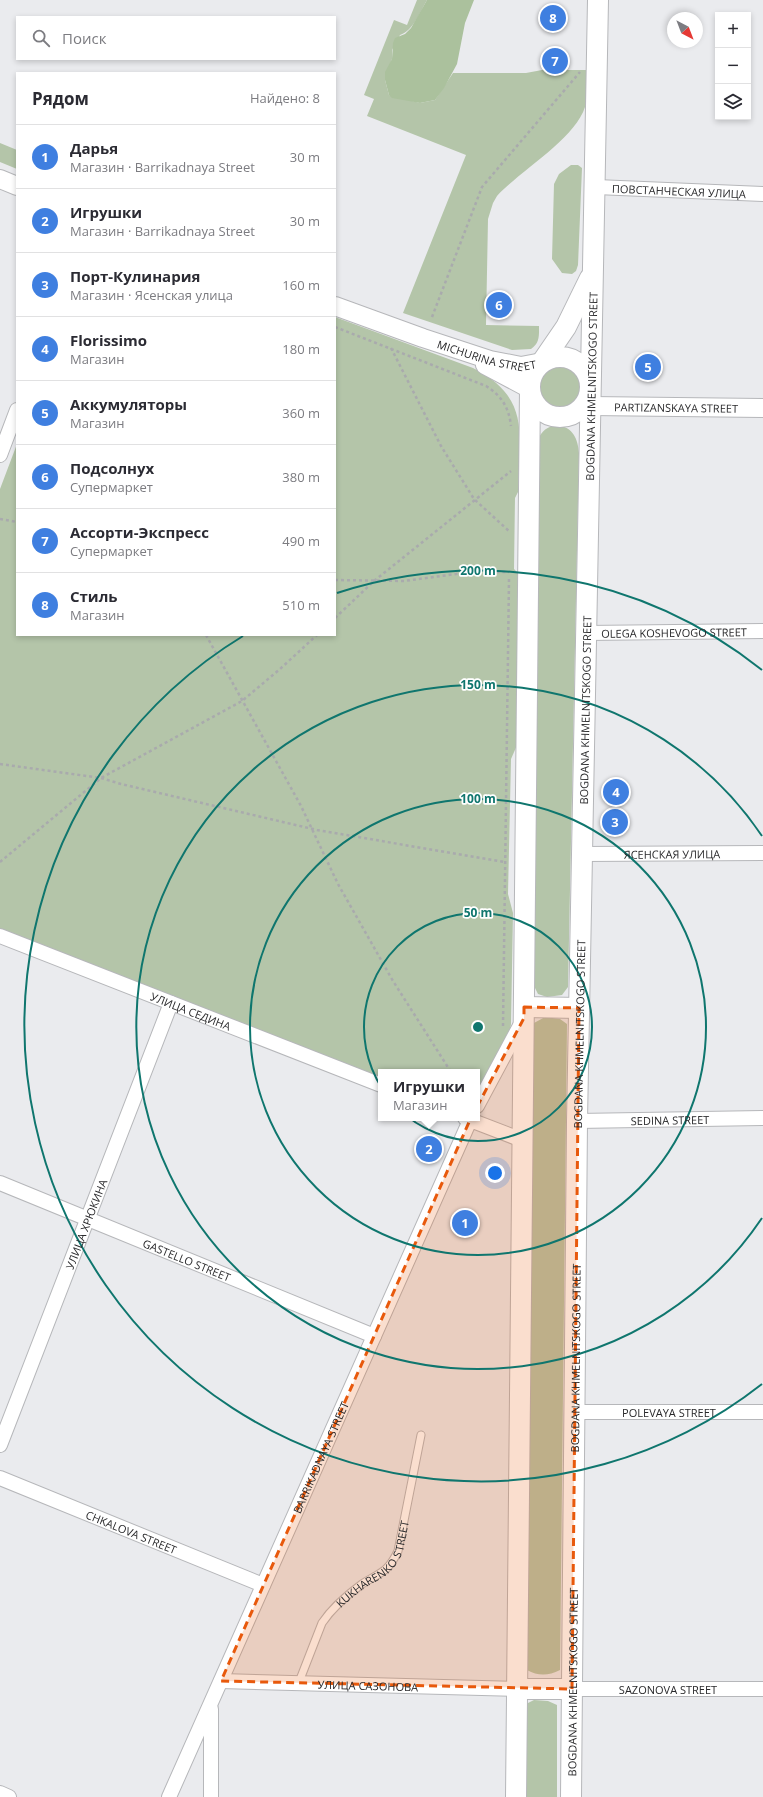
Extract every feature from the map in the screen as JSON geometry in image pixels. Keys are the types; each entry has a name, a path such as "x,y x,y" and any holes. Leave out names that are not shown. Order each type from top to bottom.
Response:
{"main road":[{"name":"BOGDANA KHMELNITSKOGO STREET","path":"571,1797 577,1121 590,396 596,187 598,0"},
{"name":"BOGDANA KHMELNITSKOGO STREET","path":"542,362 566,327 593,271"},
{"path":"516,1797 530,389 532,374 542,362 557,356 572,359 580,364 586,371 590,396 576,413 561,417 546,414 538,407 532,399 530,389"},
{"path":"524,1012 579,1008"},
{"path":"516,1689 572,1689"}],"street":[{"path":"0,179 16,186"},
{"name":"ПОВСТАНЧЕСКАЯ УЛИЦА","path":"596,187 763,194"},
{"name":"MICHURINA STREET","path":"336,306 431,341 510,365 527,365 542,362"},
{"name":"MICHURINA STREET","path":"431,341 489,367 530,389"},
{"name":"PARTIZANSKAYA STREET","path":"590,396 763,408"},
{"path":"0,455 16,413"},
{"name":"OLEGA KOSHEVOGO STREET","path":"586,633 763,631"},
{"name":"ЯСЕНСКАЯ УЛИЦА","path":"582,854 763,853"},
{"name":"УЛИЦА СЕДИНА","path":"0,936 378,1084"},
{"name":"УЛИЦА ХРЮКИНА","path":"0,1445 172,1003"},
{"path":"480,1100 524,1012"},
{"name":"SEDINA STREET","path":"577,1121 763,1118"},
{"name":"BARRIKADNAYA STREET","path":"169,1797 374,1336 467,1121"},
{"path":"473,1121 522,1140"},
{"name":"GASTELLO STREET","path":"0,1183 87,1220 374,1336"},
{"name":"POLEVAYA STREET","path":"574,1412 763,1412"},
{"name":"CHKALOVA STREET","path":"0,1478 263,1585"},
{"name":"УЛИЦА САЗОНОВА","path":"221,1681 516,1689"},
{"name":"SAZONOVA STREET","path":"572,1689 763,1689"},
{"path":"211,1703 211,1797"},
{"path":"0,1793 9,1797"}],"lane":[{"name":"KUKHARENKO STREET","path":"299,1682 322,1623 327,1616 363,1584 381,1574 398,1551 421,1435"}],"path":[{"path":"432,317 482,187 580,72 580,65"},
{"path":"336,327 464,376 492,390 504,402 510,416 511,428"},
{"path":"391,348 441,446 474,499 510,532"},
{"path":"336,617 374,581 474,499 511,471"},
{"path":"0,518 16,522"},
{"path":"336,580 404,581 471,572 509,572 502,1034"},
{"path":"207,636 301,806 338,884 393,981 449,1069"},
{"path":"0,862 101,778 242,701 316,636"},
{"path":"0,764 101,778 311,829 504,862"}],"highlighted area":[{"path":"524,1007 579,1008 572,1689 221,1681 470,1120 524,1018"}],"green space":[{"path":"417,0 427,0 409,30 400,35 392,50 392,59 385,80 389,95 420,103 435,100 453,73 526,73 542,70 586,70 586,102 579,119 559,142 497,196 488,219 486,325 539,326 539,336 536,344 531,349 512,350 403,313 466,155 367,116 374,99 364,95 394,20 407,25"},
{"path":"427,0 474,0 465,23 457,64 444,88 435,100 420,103 392,98 389,95 385,80 385,72 392,59 393,43 395,38 405,34 411,28"},
{"path":"0,143 16,150 16,169 0,162"},
{"path":"571,165 578,165 582,168 578,265 576,271 572,274 562,273 552,259 554,184 559,174"},
{"path":"336,317 473,368 492,380 505,392 513,405 518,420 520,436 518,492 515,498 514,569 519,574 518,743 511,759 508,894 513,913 511,1024 510,1031 480,1093 480,1069 378,1069 378,1076 0,930 0,489 16,447 16,636 336,636"},
{"path":"559,366 574,372 580,387 574,402 559,408 544,402 538,387 544,372"},
{"path":"557,425 567,428 574,434 579,453 568,987 562,995 547,997 538,994 534,986 538,440 545,430"},
{"path":"545,1017 560,1019 567,1024 560,1670 543,1674 527,1670 534,1023"},
{"path":"534,1700 548,1701 557,1705 557,1797 526,1797 526,1704"}],"place":[{"name":"Стиль","path":"553,18"},
{"name":"Ассорти-Экспресс","path":"555,61"},
{"name":"Подсолнух","path":"499,305"},
{"name":"Аккумуляторы","path":"648,367"},
{"name":"Florissimo","path":"616,792"},
{"name":"Порт-Кулинария","path":"615,822"},
{"name":"Игрушки","path":"429,1149"},
{"name":"Дарья","path":"465,1223"}]}
